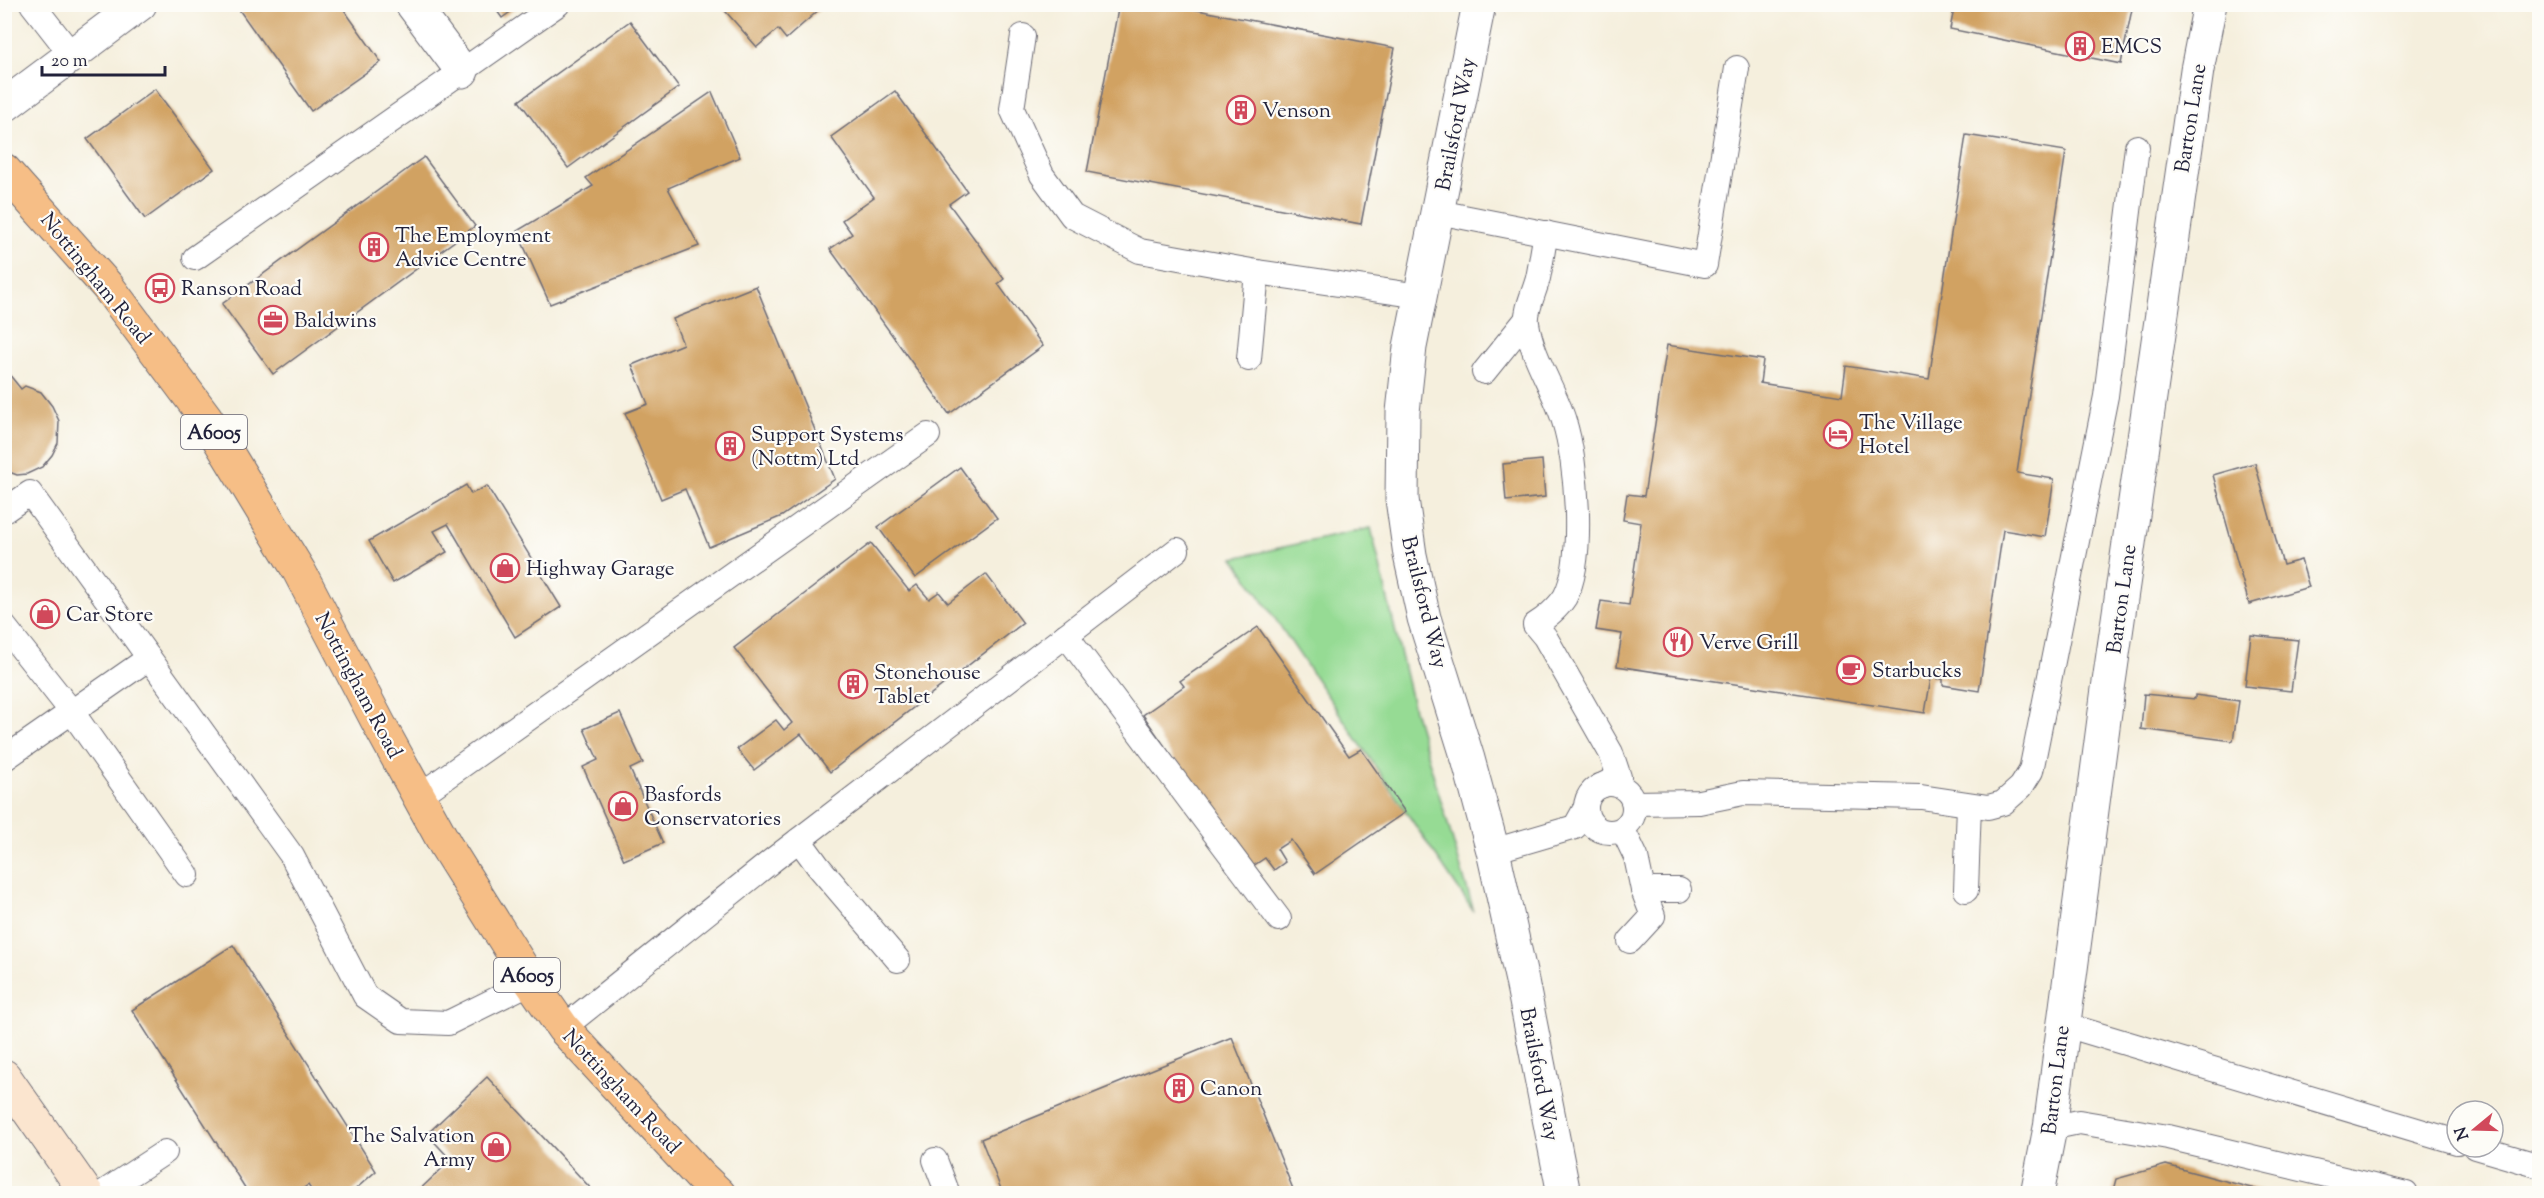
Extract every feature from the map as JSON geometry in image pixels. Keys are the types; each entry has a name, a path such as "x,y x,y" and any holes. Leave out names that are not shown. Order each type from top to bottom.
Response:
{"main road":[{"name":"Nottingham Road","path":"4,170 108,287 206,418 299,571 446,846 531,982 563,1028 719,1194"}],"street":[{"path":"4,105 140,4"},
{"path":"412,4 462,71"},
{"name":"Brailsford Way","path":"1479,4 1410,347 1403,412 1402,499 1410,555 1424,618 1465,748 1494,851 1564,1194"},
{"name":"Barton Lane","path":"2037,1194 2050,1128 2062,1024 2197,70 2210,4"},
{"path":"4,1076 87,1194"}],"lane":[{"path":"32,4 71,54"},
{"path":"195,258 558,4"},
{"path":"1023,36 1012,109 1042,175 1072,216 1140,251 1257,272 1420,296"},
{"path":"1438,212 1705,265 1737,68"},
{"path":"1634,803 1699,802 1743,793 1921,797 1988,807 2003,803 2021,787 2031,771 2106,396 2137,147"},
{"path":"1484,372 1526,320 1538,276 1546,233"},
{"path":"1249,359 1257,272"},
{"path":"1494,851 1575,827 1585,809 1587,800 1595,789 1619,777 1611,753 1545,637 1535,625 1564,599 1573,576 1576,507 1574,473 1564,421 1539,362 1526,320"},
{"path":"418,796 928,435"},
{"path":"4,511 30,493 292,856 365,996 401,1021 448,1023 531,982"},
{"path":"563,1028 799,840 1177,550"},
{"path":"4,626 72,712 187,875"},
{"path":"1066,635 1279,919"},
{"path":"4,759 149,658"},
{"path":"1585,809 1588,820 1597,830 1611,834 1623,830 1633,818 1634,803 1623,787 1609,784 1601,786"},
{"path":"1965,890 1969,805"},
{"path":"1623,830 1636,857 1643,890 1653,916 1630,941"},
{"path":"799,840 818,866 898,960"},
{"path":"1643,890 1679,890"},
{"path":"2062,1024 2445,1138"},
{"path":"2050,1128 2079,1122 2168,1137 2406,1194"},
{"path":"101,1194 165,1152"},
{"path":"2505,1156 2540,1166"},
{"path":"934,1160 948,1194"}],"green space":[{"path":"1371,528 1414,710 1474,912 1234,558"}],"building":[{"path":"235,4 340,4 381,62 311,111"},
{"path":"492,4 521,4 502,18"},
{"path":"719,4 818,4 821,8 786,39 778,29 757,47"},
{"name":"Venson","path":"1119,4 1166,4 1395,48 1361,224 1087,172"},
{"name":"EMCS","path":"1955,4 2133,4 2121,64 1950,29"},
{"path":"630,21 679,87 568,168 519,101"},
{"path":"155,89 214,169 145,219 87,139"},
{"path":"895,91 967,191 949,204 1004,279 998,284 1043,346 949,414 830,249 852,234 842,220 874,197 831,137"},
{"path":"712,92 740,157 668,188 699,246 550,304 517,231 593,186 586,178"},
{"name":"The Village Hotel","path":"1966,135 2066,151 2017,473 2054,479 2045,537 2003,530 1979,691 1943,685 1943,679 1931,678 1925,713 1617,666 1622,634 1596,630 1601,601 1629,605 1641,523 1623,520 1627,494 1644,496 1667,345 1763,360 1760,383 1842,396 1846,366 1929,379"},
{"path":"424,157 475,226 273,374 222,304"},
{"name":"Support Systems (Nottm) Ltd","path":"756,286 835,479 782,516 709,547 685,489 661,499 625,413 648,404 632,365 683,344 673,319"},
{"path":"4,368 21,389 25,386 41,392 52,406 59,421 58,443 52,455 42,467 27,474 17,475 4,470"},
{"path":"1542,460 1545,497 1506,501 1503,464"},
{"path":"2255,463 2283,565 2301,560 2309,587 2249,604 2213,475"},
{"path":"960,467 997,518 915,578 878,527"},
{"name":"Highway Garage","path":"466,485 471,494 487,486 561,607 515,637 448,524 434,531 447,552 393,583 369,541"},
{"name":"Stonehouse Tablet","path":"871,543 909,591 917,585 929,599 939,592 948,603 986,574 1023,623 830,772 801,734 754,770 737,749 776,720 784,730 792,723 734,648"},
{"path":"1258,627 1349,756 1361,749 1405,812 1315,874 1291,840 1277,849 1285,862 1274,870 1265,858 1250,868 1143,715 1184,686 1180,681"},
{"path":"2251,635 2298,640 2291,691 2245,686"},
{"path":"2144,694 2195,699 2195,695 2239,701 2233,741 2141,729"},
{"name":"Basfords Conservatories","path":"620,713 643,763 630,769 663,843 624,860 583,767 598,760 584,729"},
{"path":"233,945 376,1171 350,1194 314,1194 308,1185 295,1194 249,1194 132,1010"},
{"name":"Canon","path":"1232,1037 1295,1194 1003,1194 981,1139"},
{"name":"The Salvation Army","path":"487,1077 596,1194 415,1194 451,1160 427,1134"},
{"path":"2166,1165 2270,1194 2112,1194 2116,1179"}],"place":[{"name":"EMCS","path":"2080,46"},
{"name":"Venson","path":"1241,110"},
{"name":"The Employment Advice Centre","path":"374,247"},
{"name":"Ranson Road","path":"160,288"},
{"name":"Baldwins","path":"273,320"},
{"name":"The Village Hotel","path":"1838,434"},
{"name":"Support Systems (Nottm) Ltd","path":"730,446"},
{"name":"Highway Garage","path":"505,568"},
{"name":"Car Store","path":"45,614"},
{"name":"Verve Grill","path":"1678,642"},
{"name":"Starbucks","path":"1851,670"},
{"name":"Stonehouse Tablet","path":"853,684"},
{"name":"Basfords Conservatories","path":"623,806"},
{"name":"Canon","path":"1179,1088"},
{"name":"The Salvation Army","path":"496,1147"}]}
